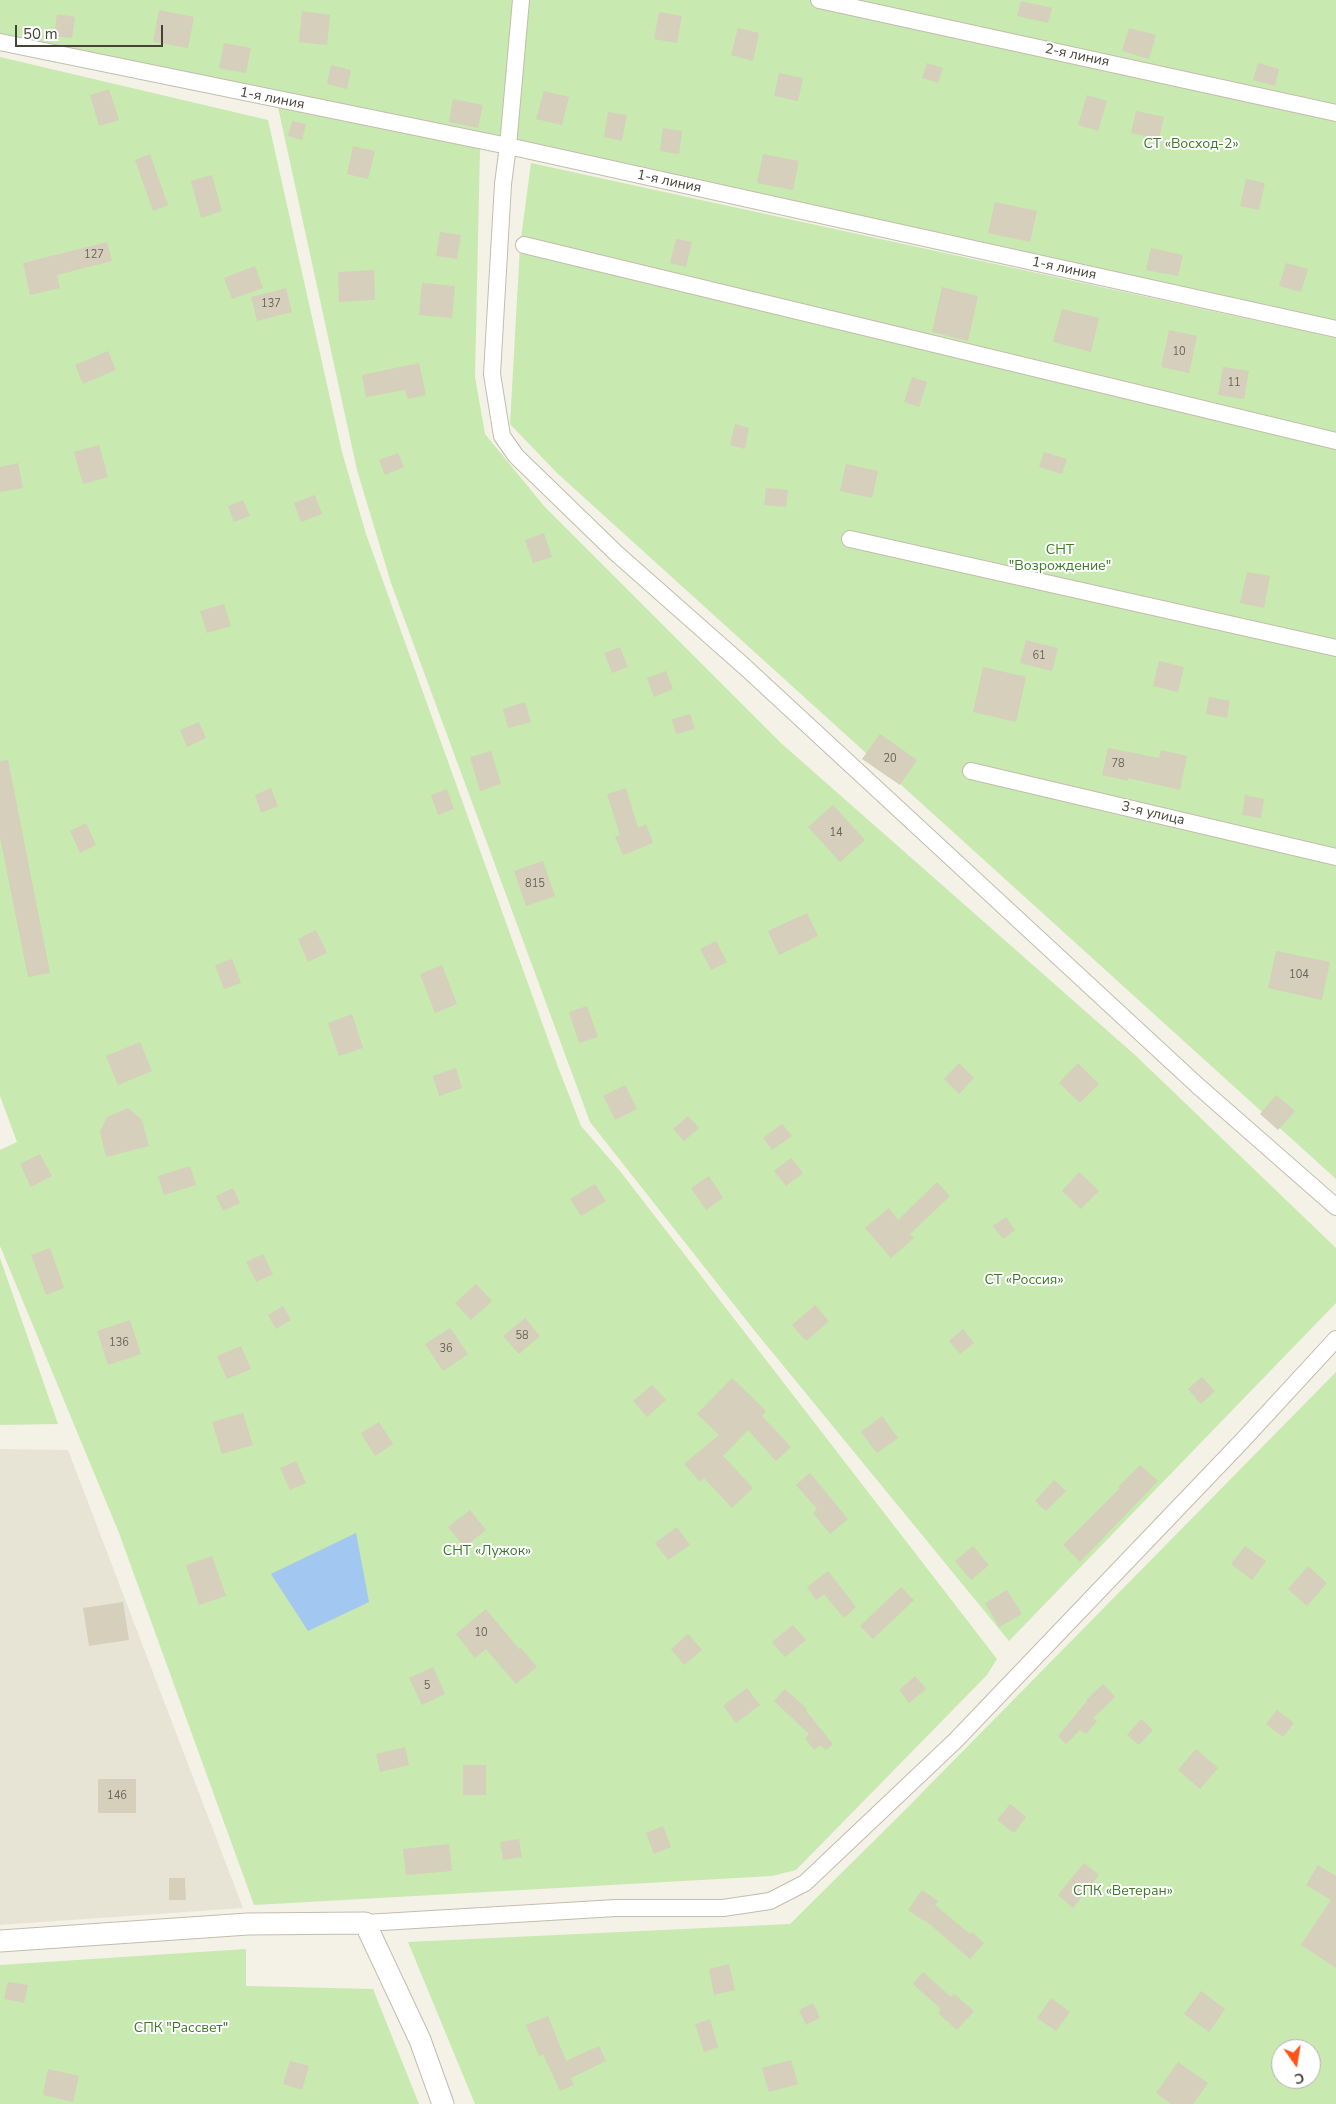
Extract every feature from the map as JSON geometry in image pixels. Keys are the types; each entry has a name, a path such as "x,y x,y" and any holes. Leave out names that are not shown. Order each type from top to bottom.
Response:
{"street":[{"path":"521,0 508,146 502,184 492,374 502,436 516,456 616,553 752,674 1198,1086 1336,1207"},
{"name":"2-я линия","path":"819,0 1336,113"},
{"name":"1-я линия","path":"0,42 508,146 1336,329"},
{"path":"524,245 1336,441"},
{"path":"850,539 1336,648"},
{"name":"3-я улица","path":"971,771 1336,857"},
{"path":"0,1941 248,1924 365,1923 616,1908 723,1908 770,1901 805,1883 956,1740 1242,1441 1336,1339"},
{"path":"365,1923 420,2040 443,2104"}],"shaded area":[{"path":"0,1449 68,1450 243,1908 0,1925"}],"green space":[{"name":"СТ «Восход-2»","path":"0,0 1336,0 1336,324 0,36"},
{"name":"СНТ «Лужок»","path":"0,57 268,120 342,452 366,534 581,1126 620,1171 997,1659 987,1675 796,1870 772,1876 254,1905 119,1533 0,1246 0,1150 17,1142 0,1096"},
{"name":"СТ «Россия»","path":"278,107 480,147 475,377 485,434 544,506 782,744 1135,1055 1336,1248 1336,1303 1009,1641 754,1330 590,1122 391,583 357,470"},
{"name":"СНТ \"Возрождение\"","path":"531,163 1336,338 1336,1179 557,473 510,424 520,246"},
{"path":"0,1258 58,1424 0,1425"},
{"name":"СПК «Ветеран»","path":"1336,1372 1336,2104 475,2104 408,1942 790,1924 902,1813"},
{"name":"СПК \"Рассвет\"","path":"246,1949 246,1986 373,1989 419,2104 0,2104 0,1965"}],"water":[{"path":"356,1533 369,1602 308,1631 271,1574"}],"building":[{"path":"1021,1 1052,8 1048,23 1017,16"},
{"path":"159,10 194,17 188,48 153,42"},
{"path":"302,11 330,15 327,45 299,42"},
{"path":"659,12 682,16 677,43 654,39"},
{"path":"57,14 75,17 72,38 54,36"},
{"path":"738,28 759,33 753,61 731,55"},
{"path":"1129,28 1156,35 1149,59 1122,51"},
{"path":"224,43 251,48 246,73 219,68"},
{"path":"927,63 943,68 938,83 922,78"},
{"path":"1258,63 1279,69 1275,86 1253,80"},
{"path":"331,65 351,70 347,89 327,84"},
{"path":"779,73 803,78 798,101 774,96"},
{"path":"109,89 119,120 99,126 90,95"},
{"path":"544,91 569,97 562,125 536,119"},
{"path":"1087,95 1107,101 1098,131 1078,125"},
{"path":"453,99 483,105 478,128 449,122"},
{"path":"1136,111 1164,117 1159,139 1131,133"},
{"path":"608,112 627,115 622,141 604,137"},
{"path":"292,121 306,124 302,140 288,136"},
{"path":"663,128 682,131 679,154 660,151"},
{"path":"353,146 375,151 368,179 347,174"},
{"path":"150,154 168,205 153,211 135,160"},
{"path":"763,154 799,161 793,190 757,183"},
{"path":"212,175 222,211 201,218 191,181"},
{"path":"1246,179 1265,183 1259,210 1240,206"},
{"path":"995,202 1037,211 1030,242 988,233"},
{"path":"440,232 461,235 457,259 436,256"},
{"path":"676,239 692,242 686,267 670,263"},
{"path":"107,242 112,261 57,275 60,288 30,295 23,263"},
{"path":"1151,248 1183,255 1178,276 1146,270"},
{"path":"1286,263 1308,269 1301,292 1279,286"},
{"path":"255,266 263,288 232,299 224,278"},
{"path":"374,270 375,300 339,302 338,272"},
{"path":"422,283 455,286 452,318 419,315"},
{"path":"942,287 978,296 968,341 932,332"},
{"path":"286,288 292,312 257,321 251,297"},
{"path":"1062,309 1099,318 1091,352 1053,342"},
{"path":"1169,330 1197,336 1189,373 1161,367"},
{"path":"108,351 116,370 83,384 75,365"},
{"path":"419,363 426,395 408,399 405,390 366,397 362,375"},
{"path":"1223,367 1249,371 1244,399 1218,395"},
{"path":"912,377 927,382 919,407 904,402"},
{"path":"735,424 749,428 745,449 730,445"},
{"path":"99,445 108,477 83,484 74,452"},
{"path":"1044,452 1067,459 1062,474 1039,467"},
{"path":"398,453 404,467 385,475 379,460"},
{"path":"18,463 23,488 0,492 0,467"},
{"path":"846,464 878,471 872,498 840,491"},
{"path":"766,488 788,490 786,507 764,505"},
{"path":"315,495 322,514 301,522 294,503"},
{"path":"243,500 250,516 234,522 228,506"},
{"path":"544,533 552,557 533,563 525,540"},
{"path":"1247,572 1270,576 1264,608 1240,603"},
{"path":"224,604 231,626 207,633 200,611"},
{"path":"1026,640 1058,648 1052,671 1020,663"},
{"path":"620,647 628,667 612,673 604,653"},
{"path":"1159,661 1184,667 1178,692 1153,686"},
{"path":"983,667 1026,677 1016,722 973,712"},
{"path":"666,671 673,689 654,697 647,678"},
{"path":"1209,697 1230,701 1227,718 1206,714"},
{"path":"525,702 531,722 508,728 503,709"},
{"path":"690,714 695,729 676,734 672,719"},
{"path":"199,722 206,738 187,747 180,730"},
{"path":"880,734 917,760 900,785 862,759"},
{"path":"1108,748 1159,758 1161,750 1187,756 1180,790 1128,778 1128,781 1102,775"},
{"path":"491,751 501,784 480,791 470,757"},
{"path":"8,760 50,973 28,977 0,837 0,761"},
{"path":"271,788 278,806 261,813 255,795"},
{"path":"626,788 638,828 646,824 653,843 623,855 615,837 620,835 607,794"},
{"path":"447,789 454,809 438,815 431,795"},
{"path":"1245,795 1264,799 1261,818 1242,815"},
{"path":"833,805 865,840 840,862 808,827"},
{"path":"86,823 96,845 80,853 70,831"},
{"path":"543,861 555,896 526,906 514,871"},
{"path":"807,913 818,936 779,955 768,931"},
{"path":"316,930 327,953 308,962 298,939"},
{"path":"716,941 727,962 711,970 700,949"},
{"path":"1276,951 1330,962 1322,1000 1268,988"},
{"path":"232,959 241,983 224,989 215,965"},
{"path":"442,965 457,1004 435,1013 420,974"},
{"path":"587,1006 598,1037 579,1043 569,1012"},
{"path":"352,1014 363,1048 339,1056 328,1023"},
{"path":"140,1042 152,1071 118,1085 106,1056"},
{"path":"959,1063 974,1078 959,1094 944,1079"},
{"path":"1078,1063 1099,1084 1080,1103 1059,1083"},
{"path":"456,1068 462,1088 439,1096 433,1076"},
{"path":"625,1085 637,1109 615,1120 603,1096"},
{"path":"1276,1095 1295,1111 1278,1130 1260,1114"},
{"path":"128,1108 142,1120 149,1146 106,1157 100,1132 107,1117"},
{"path":"688,1116 699,1128 684,1141 673,1129"},
{"path":"782,1124 792,1136 772,1150 763,1138"},
{"path":"40,1154 52,1176 31,1187 20,1164"},
{"path":"791,1158 803,1173 786,1186 774,1171"},
{"path":"190,1166 196,1185 164,1195 158,1176"},
{"path":"1079,1172 1099,1191 1081,1209 1062,1191"},
{"path":"709,1176 723,1198 706,1210 691,1188"},
{"path":"937,1182 950,1196 910,1234 914,1238 891,1258 865,1228 889,1208 898,1220"},
{"path":"595,1184 606,1201 581,1216 570,1199"},
{"path":"233,1188 240,1203 223,1211 216,1196"},
{"path":"1006,1217 1015,1230 1003,1239 993,1226"},
{"path":"50,1248 64,1288 46,1295 31,1255"},
{"path":"263,1254 273,1274 256,1282 246,1262"},
{"path":"476,1284 492,1301 471,1320 455,1303"},
{"path":"815,1305 829,1321 806,1341 792,1325"},
{"path":"283,1306 291,1320 276,1329 268,1315"},
{"path":"525,1318 540,1336 519,1354 503,1336"},
{"path":"130,1320 141,1354 108,1365 97,1331"},
{"path":"450,1328 468,1354 443,1371 425,1344"},
{"path":"963,1329 974,1343 960,1354 949,1341"},
{"path":"241,1346 251,1369 227,1379 217,1356"},
{"path":"1202,1377 1215,1391 1201,1404 1188,1389"},
{"path":"732,1378 766,1411 762,1416 791,1447 776,1461 748,1430 723,1456 753,1488 732,1508 704,1478 700,1482 684,1464 719,1435 697,1414"},
{"path":"652,1385 666,1400 647,1417 633,1401"},
{"path":"243,1413 253,1445 222,1454 212,1422"},
{"path":"882,1416 898,1438 877,1453 861,1432"},
{"path":"379,1422 393,1444 375,1456 361,1433"},
{"path":"296,1461 306,1483 290,1490 280,1468"},
{"path":"1140,1465 1158,1481 1080,1562 1063,1545 1120,1488 1118,1487"},
{"path":"810,1473 848,1519 830,1534 813,1513 817,1509 796,1485"},
{"path":"1054,1480 1066,1491 1046,1511 1035,1501"},
{"path":"470,1510 486,1530 464,1547 448,1527"},
{"path":"677,1527 690,1545 668,1560 655,1543"},
{"path":"973,1546 989,1565 971,1580 955,1561"},
{"path":"1245,1546 1266,1561 1252,1580 1231,1564"},
{"path":"212,1556 226,1596 199,1605 186,1565"},
{"path":"1308,1566 1327,1583 1307,1606 1288,1589"},
{"path":"828,1571 856,1607 844,1618 824,1594 816,1600 807,1587"},
{"path":"901,1587 914,1600 873,1639 860,1626"},
{"path":"1007,1590 1022,1614 999,1627 985,1603"},
{"path":"123,1602 129,1640 89,1646 83,1608"},
{"path":"486,1609 519,1649 521,1648 537,1667 516,1684 486,1649 475,1658 456,1634"},
{"path":"793,1625 806,1640 785,1657 772,1642"},
{"path":"688,1634 702,1650 684,1665 671,1649"},
{"path":"433,1667 445,1694 422,1705 409,1678"},
{"path":"915,1676 926,1689 909,1703 899,1690"},
{"path":"1103,1684 1115,1697 1093,1718 1097,1721 1086,1734 1080,1730 1066,1744 1058,1736 1086,1700"},
{"path":"747,1688 760,1705 736,1723 723,1706"},
{"path":"785,1689 807,1709 806,1711 833,1744 826,1750 820,1745 814,1750 805,1738 809,1734 774,1701"},
{"path":"1277,1710 1294,1723 1283,1737 1266,1724"},
{"path":"1141,1719 1153,1730 1139,1745 1127,1735"},
{"path":"405,1747 409,1765 380,1772 376,1754"},
{"path":"1196,1749 1218,1768 1200,1789 1178,1770"},
{"path":"463,1765 486,1765 486,1795 463,1795"},
{"path":"98,1779 136,1779 136,1813 98,1813"},
{"path":"1010,1804 1026,1817 1014,1833 997,1820"},
{"path":"663,1826 671,1847 654,1854 646,1833"},
{"path":"519,1839 522,1857 503,1860 500,1842"},
{"path":"449,1844 452,1871 406,1875 403,1849"},
{"path":"1084,1863 1099,1875 1073,1908 1058,1895"},
{"path":"1318,1865 1336,1876 1336,1968 1301,1945 1331,1900 1306,1885"},
{"path":"169,1878 185,1878 186,1900 169,1900"},
{"path":"922,1890 938,1901 935,1905 984,1943 970,1959 925,1920 908,1910"},
{"path":"729,1964 735,1990 714,1995 709,1969"},
{"path":"923,1972 951,1997 954,1994 974,2011 957,2030 938,2013 941,2009 913,1984"},
{"path":"8,1982 28,1985 24,2003 4,1999"},
{"path":"1201,1991 1225,2009 1209,2032 1184,2014"},
{"path":"1051,1998 1070,2012 1056,2031 1037,2018"},
{"path":"813,2003 820,2018 806,2025 799,2010"},
{"path":"548,2016 566,2061 599,2046 606,2061 571,2078 574,2085 560,2091 543,2054 539,2056 526,2025"},
{"path":"710,2019 718,2047 704,2052 695,2024"},
{"path":"791,2060 798,2084 769,2092 762,2068"},
{"path":"290,2061 309,2066 302,2090 283,2084"},
{"path":"1178,2062 1208,2083 1193,2104 1171,2104 1156,2093"},
{"path":"48,2069 79,2076 73,2102 43,2095"}]}
